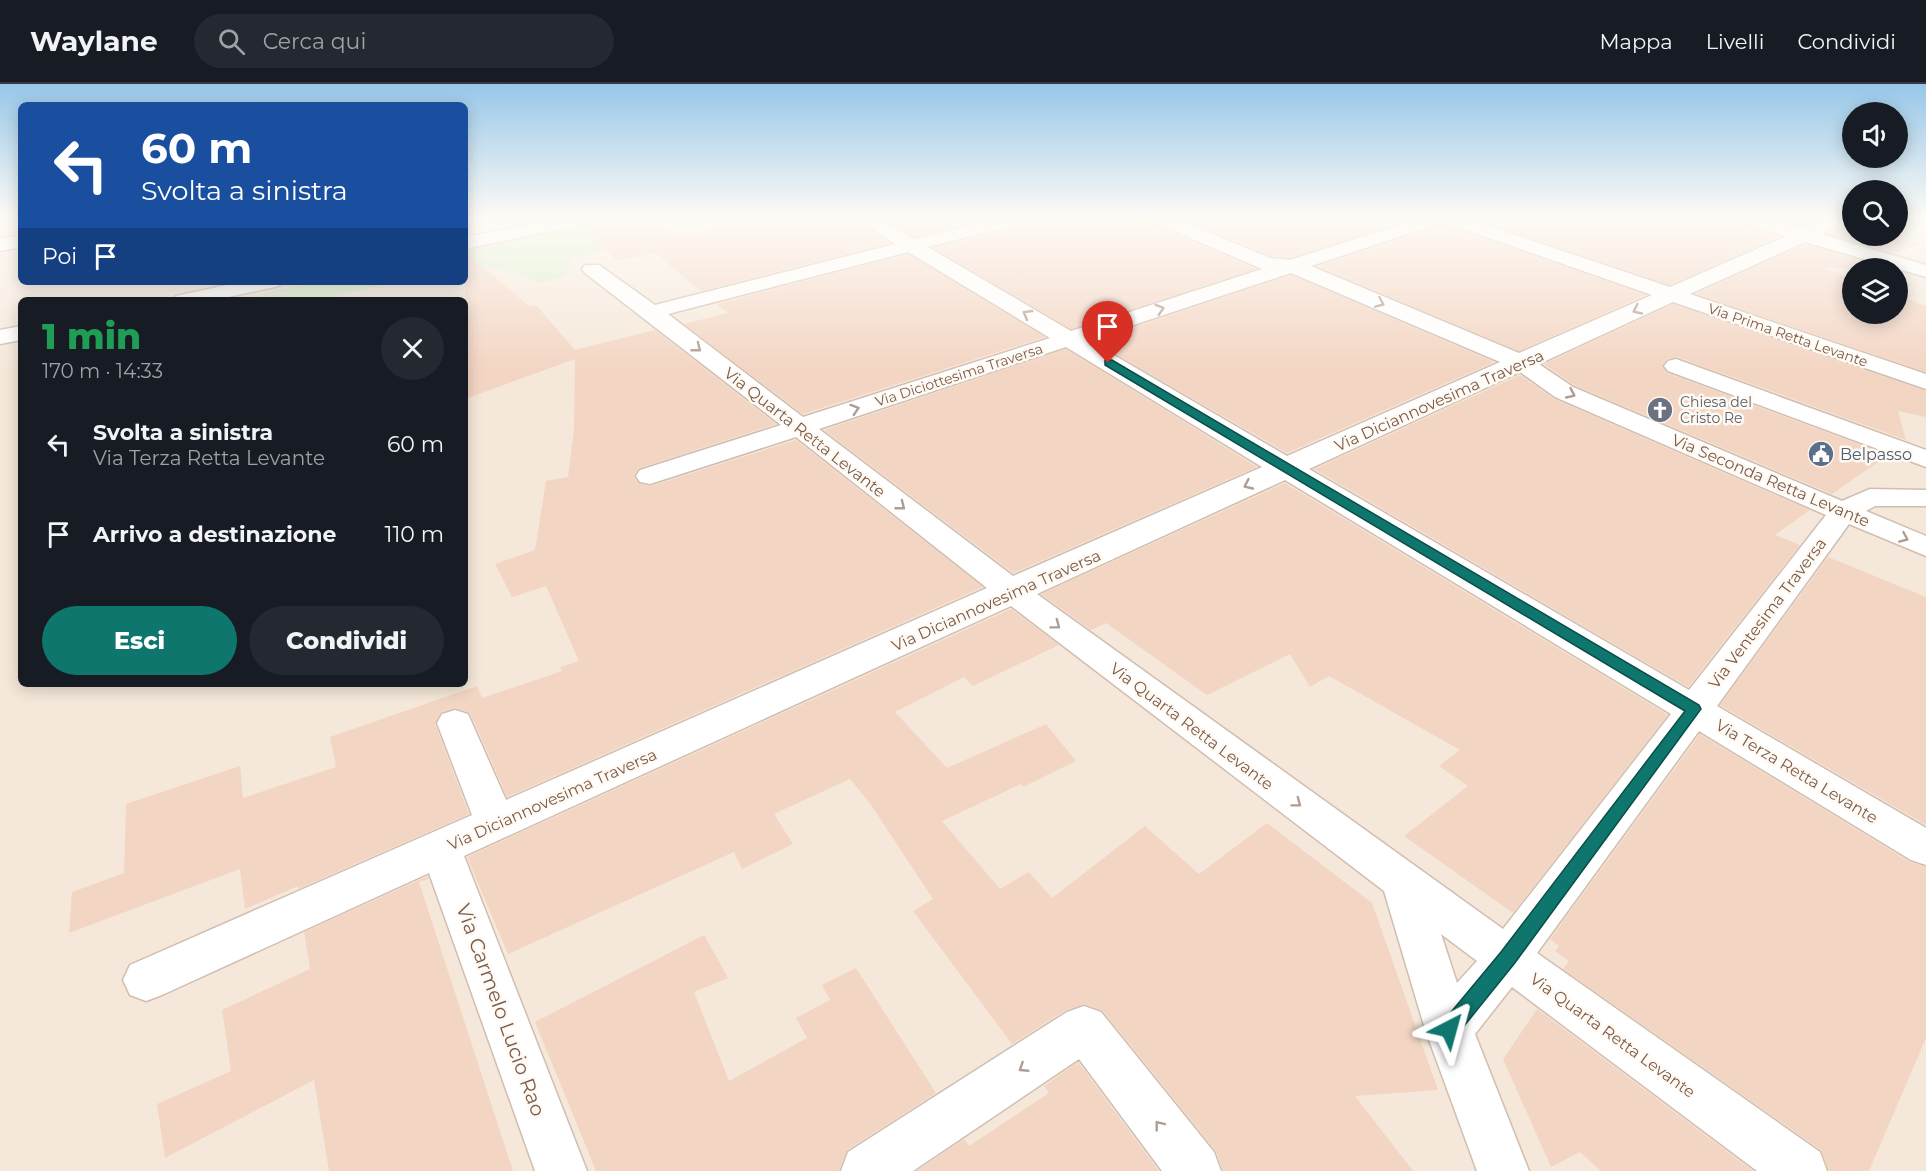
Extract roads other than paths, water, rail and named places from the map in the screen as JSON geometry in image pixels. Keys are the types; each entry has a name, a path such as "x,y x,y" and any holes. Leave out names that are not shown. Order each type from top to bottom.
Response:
{"street":[{"path":"651,312 825,268"},
{"name":"Via Terza Retta Levante","path":"947,268 1926,848"},
{"path":"1267,269 1278,268"},
{"name":"Via Seconda Retta Levante","path":"1297,268 1522,363 1564,392 1926,547"},
{"name":"Via Prima Retta Levante","path":"1591,268 1926,382"},
{"name":"Via Diciannovesima Traversa","path":"146,980 496,825 1731,268"},
{"name":"Via Quarta Retta Levante","path":"592,269 1013,592 1402,881 1801,1171"},
{"name":"Via Diciottesima Traversa","path":"650,476 1069,339 1267,269"},
{"path":"198,297 257,285"},
{"path":"0,337 18,334"},
{"path":"1676,366 1920,452"},
{"path":"1844,512 1870,497 1926,498"},
{"name":"Via Ventesima Traversa","path":"1449,1029 1507,958 1844,512"},
{"path":"455,723 496,825"},
{"name":"Via Carmelo Lucio Rao","path":"441,849 561,1171"},
{"path":"1402,881 1449,1029 1503,1171"},
{"path":"867,1171 1084,1028 1194,1171"}],"place":[{"name":"Chiesa del Cristo Re","path":"1660,410"},
{"name":"Belpasso","path":"1821,454"}]}
